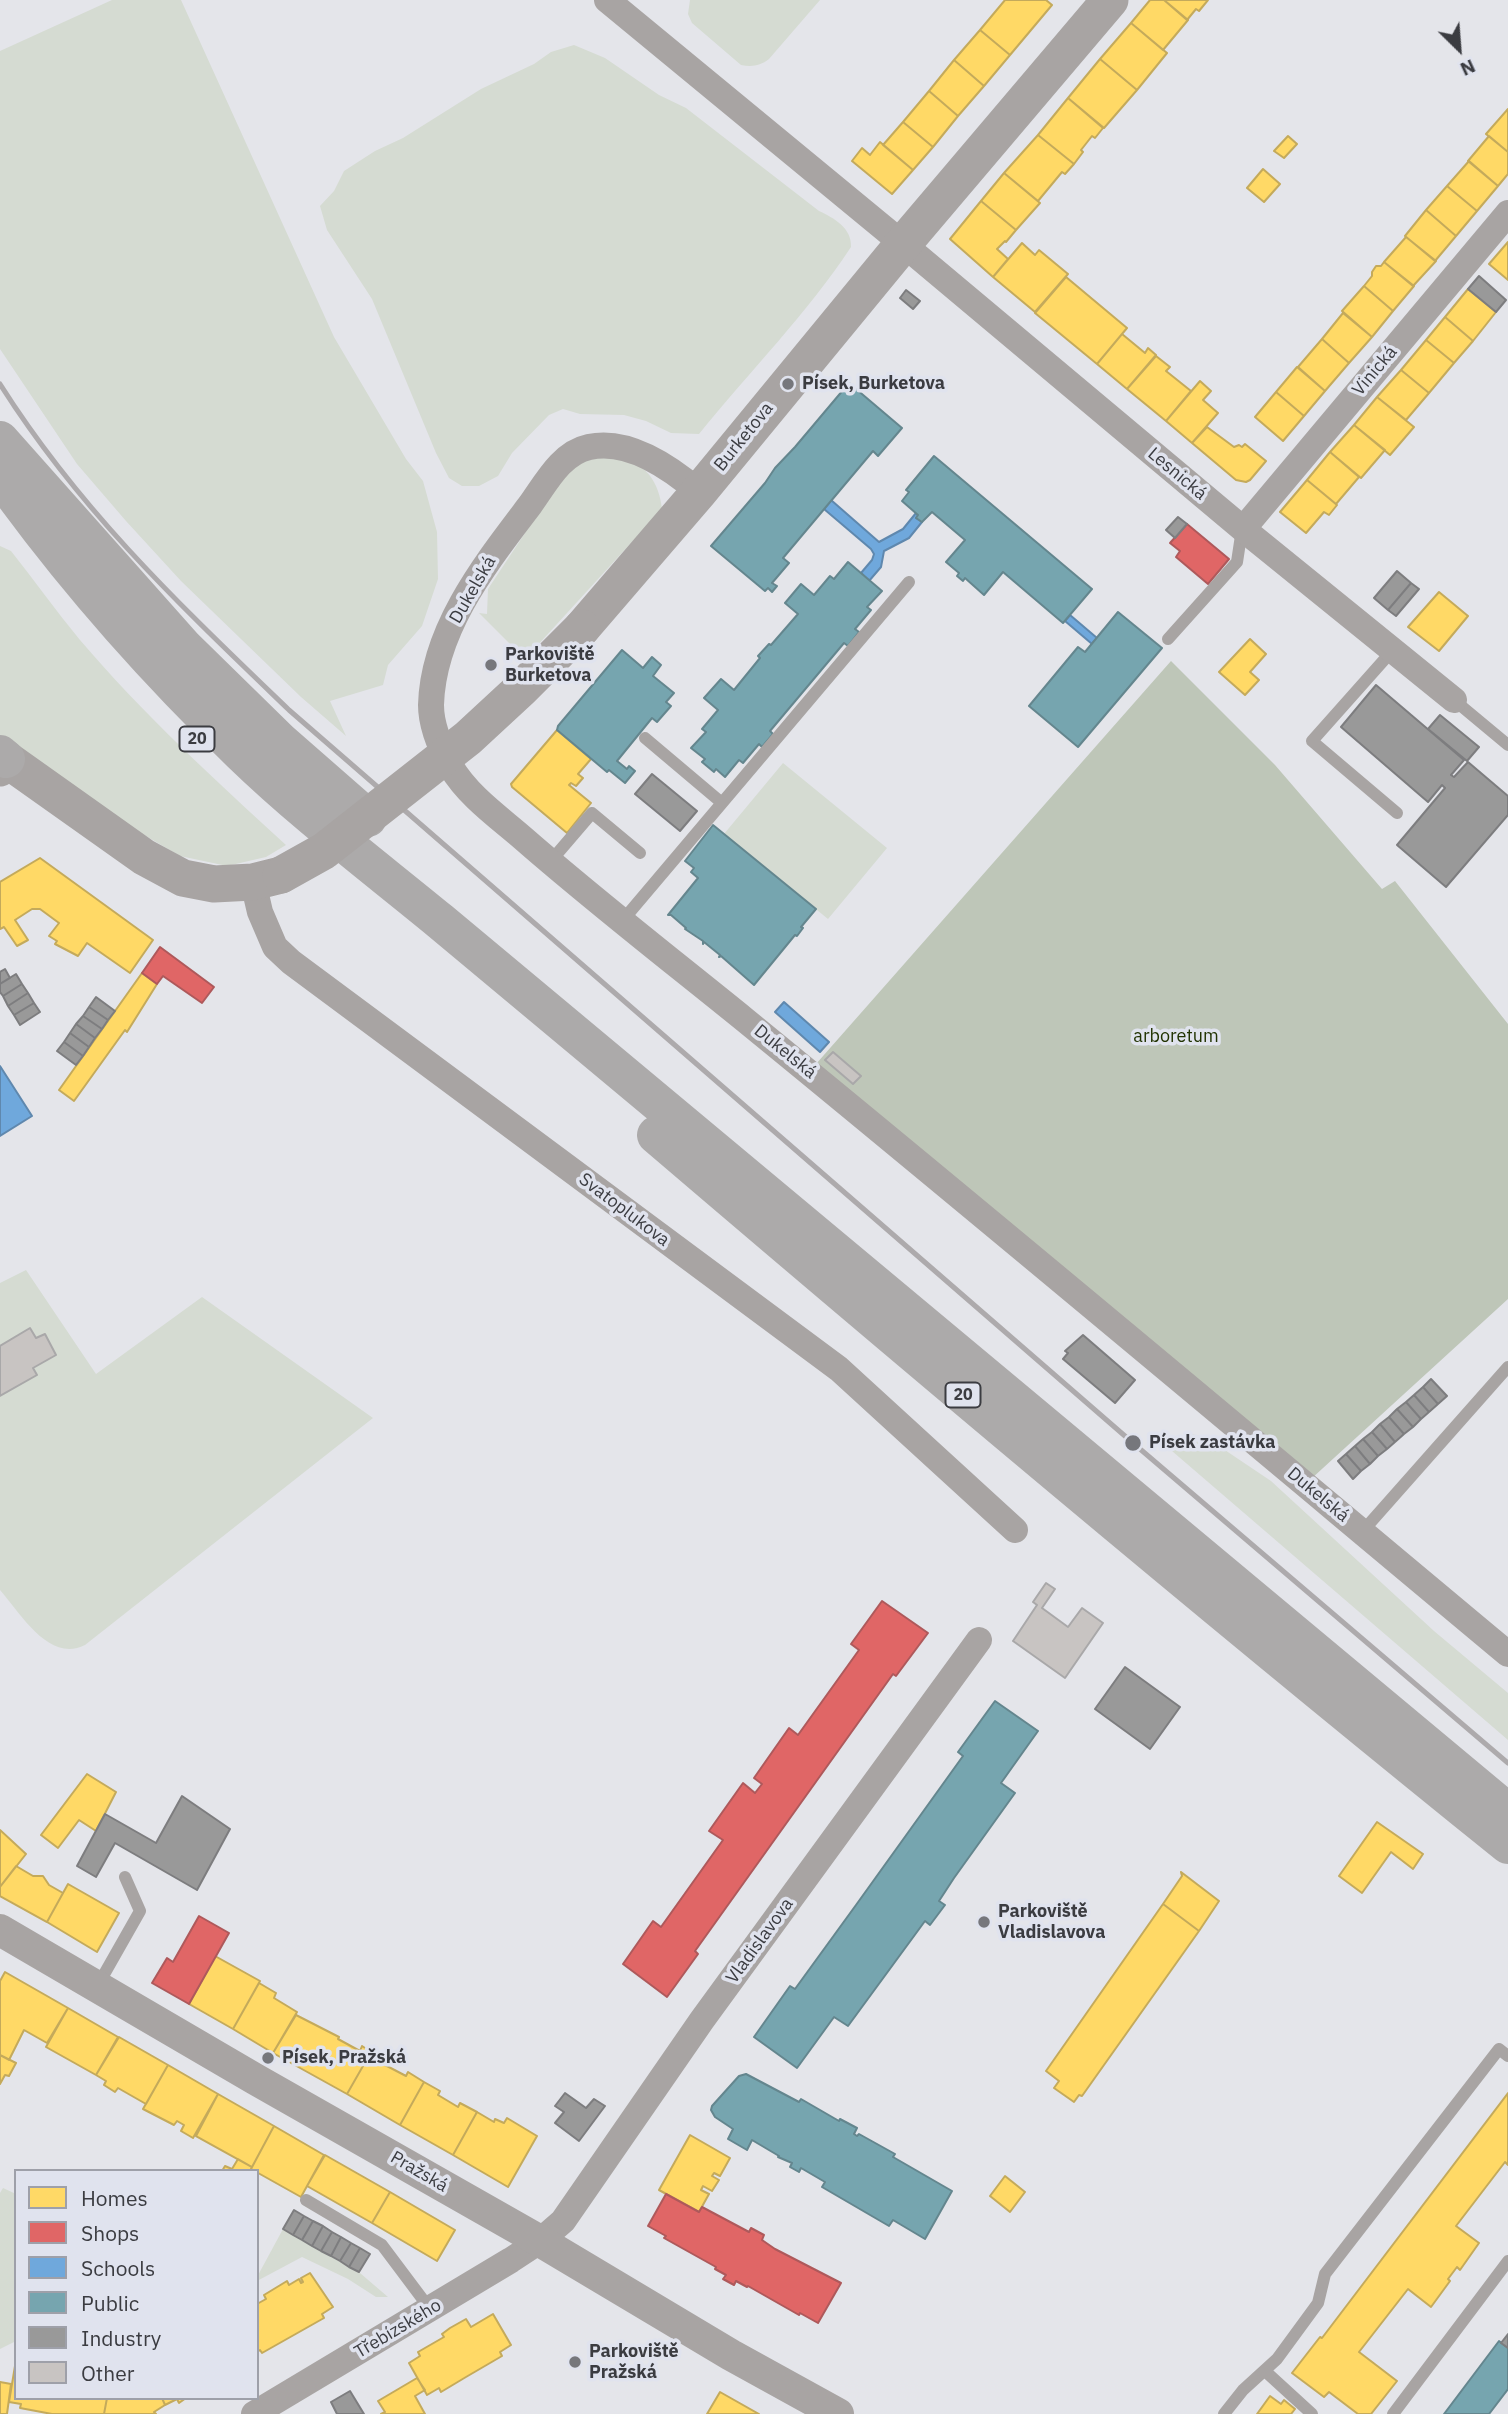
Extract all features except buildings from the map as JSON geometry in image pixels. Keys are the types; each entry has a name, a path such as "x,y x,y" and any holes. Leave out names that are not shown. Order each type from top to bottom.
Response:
{"highway":[{"path":"0,440 184,647 280,741 368,818"},
{"name":"20","path":"0,476 39,530 162,674 242,754 296,802 1508,1812"},
{"name":"20","path":"7,526 76,610 148,691 226,768 880,1326 1324,1696 1508,1845"}],"main road":[{"name":"Burketova","path":"267,878 324,851 368,818 468,738 522,689 582,628 1110,0"},
{"path":"2,760 144,857 183,878 214,884 267,878"}],"street":[{"path":"607,0 903,244"},
{"name":"Vinická","path":"1242,529 1508,213"},
{"name":"Lesnická","path":"903,244 1242,529 1454,700"},
{"name":"Dukelská","path":"699,492 681,476 642,454 614,446 587,447 563,460 480,572 454,622 439,659 431,703 433,722 452,769 471,793 550,862 842,1099 1508,1654"},
{"name":"Svatoplukova","path":"267,878 260,912 275,947 291,962 839,1369 1015,1530"},
{"name":"Vladislavova","path":"540,2241 564,2221 702,2020 979,1640"},
{"name":"Pražská","path":"2,1935 98,1986 540,2241 731,2355 838,2414"},
{"name":"Třebízského","path":"254,2414 540,2241"}],"lane":[{"path":"1168,639 1237,562 1242,529"},
{"path":"623,920 909,582"},
{"path":"1392,651 1312,741 1397,813"},
{"path":"1454,700 1508,745"},
{"path":"645,738 722,803"},
{"path":"550,862 592,813 640,853"},
{"path":"1362,1532 1508,1367"},
{"path":"98,1986 140,1911 125,1877"},
{"path":"1224,2414 1242,2390 1277,2359 1318,2303 1325,2274 1499,2049 1508,2056"},
{"path":"306,2200 382,2245 430,2309"},
{"path":"1393,2414 1508,2261"},
{"path":"1265,2371 1312,2414"}],"shaded area":[{"path":"112,0 181,0 334,337 406,459 423,481 437,532 438,579 422,626 388,665 383,685 330,701 346,736 301,697 181,581 126,521 77,464 0,349 0,51"},
{"path":"690,0 820,0 769,59 759,65 749,66 741,65 692,23 688,14"},
{"path":"574,45 605,58 659,95 686,108 819,211 841,224 849,234 851,247 797,319 699,434 671,433 646,421 624,415 580,414 563,409 549,415 512,453 498,476 479,486 462,486 449,478 436,453 372,299 327,230 320,206 334,191 344,171 375,151 403,138 481,89 534,64 551,52"},
{"path":"606,456 631,462 646,471 657,489 662,509 525,659 479,613 487,614 488,589 560,480 578,462"},
{"path":"0,546 11,551 80,640 128,694 286,845 266,857 227,866 180,856 127,825 0,738"},
{"path":"783,763 887,848 828,919 724,834"},
{"path":"26,1270 96,1374 202,1297 373,1418 85,1645 72,1649 48,1642 37,1633 0,1590 0,1283"},
{"path":"1189,1433 1207,1438 1271,1481 1434,1631 1508,1693 1508,1740 1165,1445"},
{"path":"3,2188 14,2193 14,2342 0,2349 0,2193"},
{"path":"283,2229 360,2273 388,2297 376,2297 348,2279 302,2257 259,2280 259,2273"}],"green space":[{"name":"arboretum","path":"1171,661 1275,765 1382,889 1395,881 1508,1024 1508,1299 1311,1479 816,1064"}],"railway":[{"path":"0,384 64,474 134,556 289,710 1133,1443 1508,1763"}],"place":[{"name":"Písek, Burketova","path":"788,384"},
{"name":"Parkoviště Burketova","path":"491,665"},
{"name":"Písek zastávka","path":"1133,1443"},
{"name":"Parkoviště Vladislavova","path":"984,1922"},
{"name":"Písek, Pražská","path":"268,2058"},
{"name":"Parkoviště Pražská","path":"575,2362"}]}
